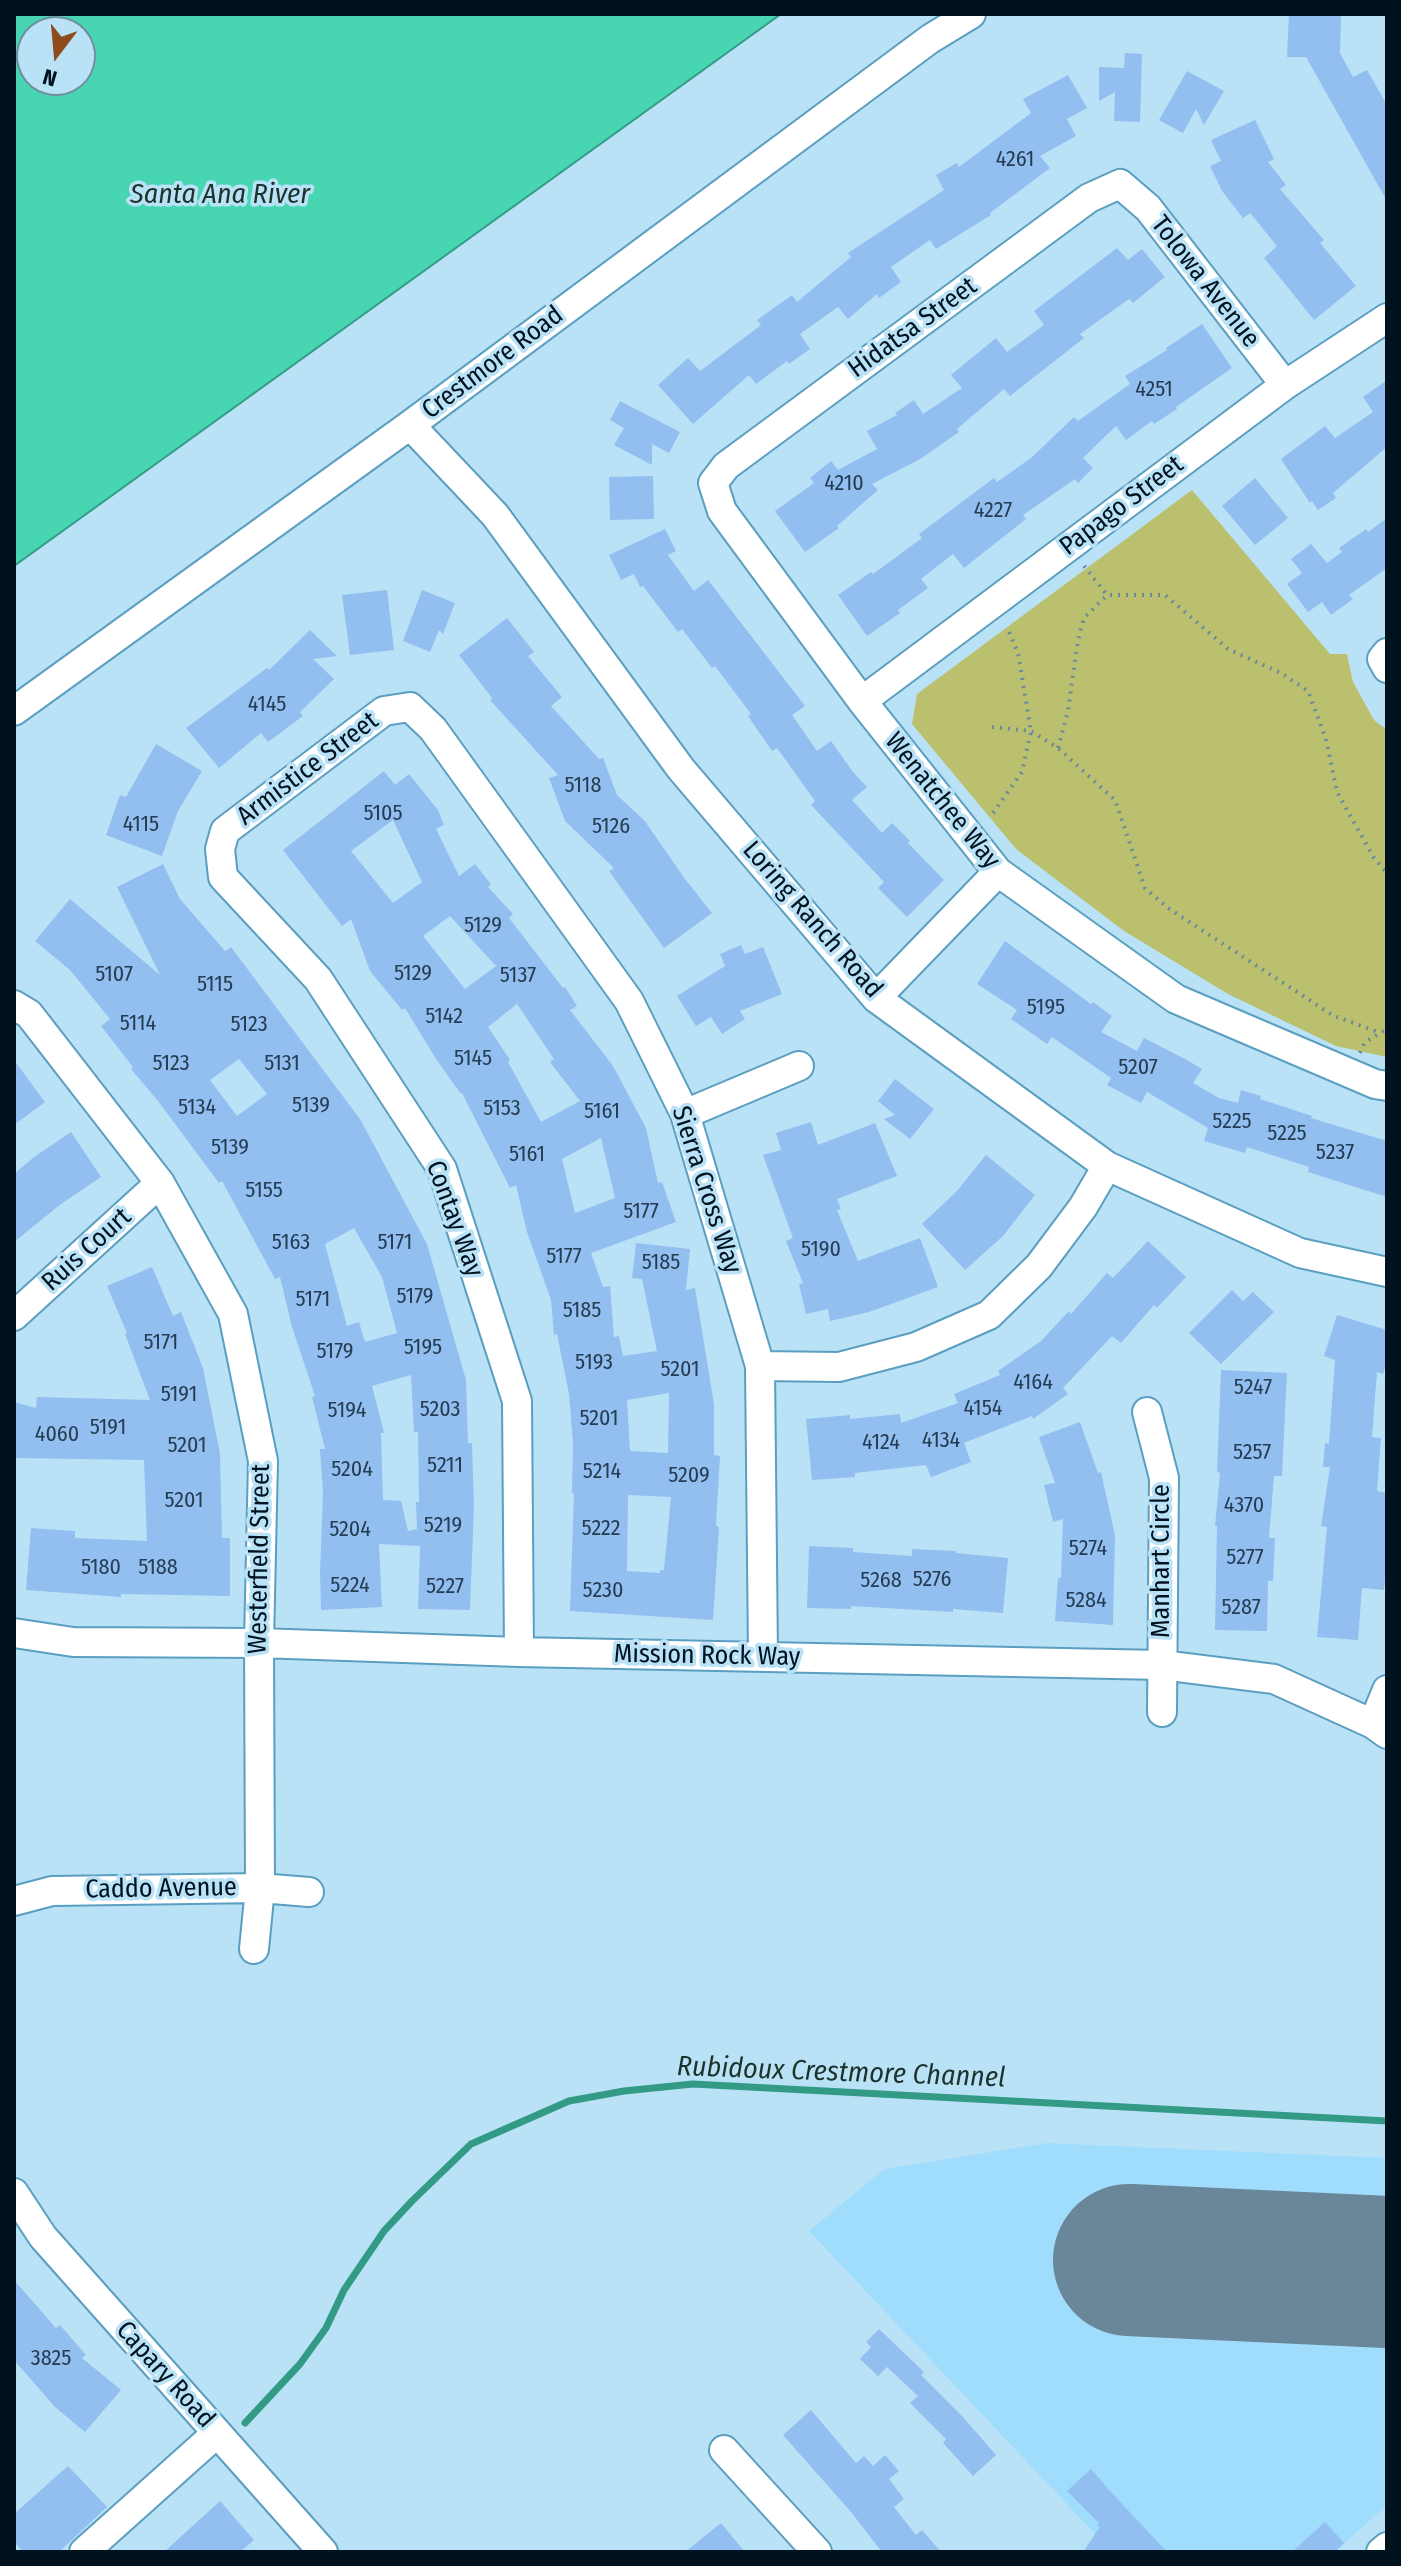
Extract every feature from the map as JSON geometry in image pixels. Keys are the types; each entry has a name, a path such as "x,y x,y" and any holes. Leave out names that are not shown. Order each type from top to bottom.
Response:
{"street":[{"name":"Crestmore Road","path":"14,711 410,425 930,39 971,14"},
{"name":"Tolowa Avenue","path":"1120,184 1148,208 1285,385"},
{"name":"Hidatsa Street","path":"713,483 726,466 1089,198 1120,184"},
{"name":"Papago Street","path":"862,701 1285,385 1387,318"},
{"name":"Loring Ranch Road","path":"410,425 495,515 681,769 876,998 1107,1166 1300,1253 1387,1272"},
{"name":"Wenatchee Way","path":"713,483 722,511 862,701 998,872 1176,999 1375,1084 1387,1086"},
{"name":"Armistice Street","path":"220,849 225,831 384,711 410,707"},
{"name":"Sierra Cross Way","path":"410,707 433,729 629,1001 685,1114 760,1366 763,1657"},
{"name":"Contay Way","path":"220,849 223,877 318,979 442,1169 517,1401 519,1652"},
{"path":"876,998 998,872"},
{"name":"Westerfield Street","path":"14,1005 29,1014 160,1183 233,1314 263,1461 259,1643 260,1888 254,1949"},
{"path":"685,1114 799,1066"},
{"path":"760,1366 839,1367 916,1347 989,1315 1039,1266 1083,1207 1107,1166"},
{"name":"Ruis Court","path":"14,1316 160,1183"},
{"name":"Manhart Circle","path":"1147,1412 1164,1478 1162,1712"},
{"name":"Mission Rock Way","path":"14,1633 73,1642 259,1643 519,1652 1162,1665 1274,1679 1380,1729"},
{"path":"1380,1729 1387,1690"},
{"name":"Caddo Avenue","path":"14,1901 52,1891 260,1888 309,1892"},
{"name":"Capary Road","path":"14,2193 43,2237 323,2552"},
{"path":"84,2552 217,2433"},
{"path":"724,2450 817,2552"},
{"path":"1381,2552 1387,2547"}],"path":[{"path":"1068,547 1107,595"},
{"path":"1058,748 1068,711 1084,618 1107,595 1165,595 1228,649 1281,673 1308,691 1326,739 1337,792 1374,858 1387,873"},
{"path":"993,813 1022,772 1031,731 1018,653 1007,627"},
{"path":"992,727 1031,731 1058,748 1115,800 1145,888 1168,908 1334,1016 1381,1033"},
{"path":"1351,1073 1365,1042 1387,1029"}],"shaded area":[{"path":"1192,490 1330,654 1347,654 1353,682 1374,720 1387,730 1387,1057 1336,1046 1228,994 1124,931 1016,849 912,724 917,694"},
{"path":"1047,2143 1387,2158 1387,2505 1335,2552 1112,2552 809,2231 884,2169"}],"water":[{"name":"Santa Ana River","path":"14,14 781,14 14,566"}],"building":[{"path":"1289,14 1341,16 1340,53 1353,77 1367,70 1387,105 1387,201 1306,57 1287,57"},
{"path":"1125,53 1142,54 1140,122 1114,121 1115,92 1099,101 1099,67 1124,68"},
{"path":"1187,71 1224,91 1204,125 1196,109 1183,133 1159,120"},
{"path":"1068,75 1087,108 1067,119 1076,136 1040,156 1050,168 991,215 936,249 930,240 891,267 901,282 879,298 877,294 848,319 838,307 800,334 810,349 789,364 787,361 756,384 749,375 693,424 658,385 688,358 700,371 761,325 757,320 792,295 797,302 851,257 848,253 944,190 936,175 957,163 959,167 1031,113 1023,99"},
{"path":"1255,120 1274,159 1268,162 1286,185 1280,189 1324,240 1320,243 1356,286 1314,320 1264,258 1277,246 1250,213 1243,218 1222,191 1210,166 1221,161 1211,140"},
{"path":"1117,248 1128,260 1142,249 1165,277 1133,303 1129,299 1080,334 1084,338 1010,396 1004,389 957,429 959,432 922,458 872,484 878,490 837,526 839,528 805,552 775,511 814,483 810,478 831,461 838,470 877,449 867,431 897,415 895,413 914,400 923,414 962,388 951,375 996,338 1007,352 1044,325 1034,311"},
{"path":"1202,324 1232,368 1177,409 1154,424 1152,421 1126,440 1116,426 1083,458 1093,468 1078,483 1075,479 1023,515 1026,519 964,568 953,554 921,579 928,588 867,636 838,595 922,538 919,534 994,478 997,482 1031,458 1074,417 1078,421 1130,384 1125,376"},
{"path":"1387,380 1387,447 1333,493 1336,498 1318,510 1281,459 1325,426 1335,438 1373,412 1363,397"},
{"path":"620,401 680,432 669,453 652,444 652,465 614,445 624,428 610,420"},
{"path":"653,476 654,519 610,520 609,477"},
{"path":"1255,478 1288,518 1255,545 1222,506"},
{"path":"1387,518 1387,568 1349,595 1353,599 1331,615 1322,602 1308,612 1287,584 1302,573 1291,559 1311,544 1327,563 1342,552 1339,548"},
{"path":"665,529 676,551 668,555 694,591 708,580 805,706 792,715 817,751 831,741 867,787 852,800 882,833 892,823 944,880 907,917 878,888 884,882 811,805 815,801 777,748 772,751 748,716 751,714 715,666 712,668 682,629 678,632 643,586 640,587 634,574 621,580 609,555"},
{"path":"387,590 394,650 350,655 342,595"},
{"path":"422,590 455,603 443,634 439,630 430,652 403,641"},
{"path":"507,618 534,652 528,656 562,697 551,706 599,759 603,758 617,795 644,820 712,913 664,948 609,871 614,868 565,821 549,778 558,775 490,700 492,698 459,655"},
{"path":"310,630 337,656 313,659 334,679 300,712 303,716 268,742 261,733 219,768 186,728 267,668 269,670"},
{"path":"156,744 202,771 178,811 162,856 106,835 120,795 126,797"},
{"path":"384,771 395,785 409,774 438,810 444,825 436,829 459,876 475,864 491,884 488,887 513,914 509,918 565,987 577,1006 570,1010 613,1066 646,1128 658,1183 662,1182 676,1222 591,1253 603,1287 610,1286 614,1337 619,1336 623,1356 657,1351 642,1279 632,1278 636,1243 690,1249 686,1290 695,1288 714,1404 714,1455 720,1456 713,1620 570,1611 574,1493 569,1394 557,1334 554,1335 551,1300 527,1232 516,1185 510,1188 462,1093 436,1059 405,1008 402,1010 370,971 351,919 342,926 283,850","holes":["393,820 422,882 393,903 351,851","450,916 496,966 465,989 423,936","517,1004 554,1059 550,1062 580,1101 541,1122 508,1062 510,1060 488,1027","601,1138 615,1198 575,1213 562,1159","669,1393 668,1453 630,1451 627,1400","628,1495 671,1497 664,1570 660,1573 627,1571"]},
{"path":"163,864 180,899 225,951 231,947 360,1119 427,1244 466,1380 474,1506 470,1610 418,1609 420,1546 379,1544 382,1607 321,1610 323,1493 320,1449 325,1449 312,1397 315,1396 292,1327 280,1277 275,1279 222,1181 219,1183 101,1026 110,1019 70,970 35,941 70,899 160,975 117,887","holes":["239,1059 267,1094 237,1116 210,1080","354,1228 382,1277 397,1333 365,1342 359,1322 347,1326 325,1244","411,1375 414,1432 418,1432 417,1529 408,1531 401,1501 383,1500 381,1433 384,1433 372,1386"]},
{"path":"1005,941 1112,1016 1101,1032 1137,1051 1144,1038 1187,1060 1202,1069 1193,1083 1219,1098 1238,1103 1241,1090 1311,1118 1387,1141 1387,1197 1308,1172 1309,1167 1247,1147 1245,1153 1204,1141 1208,1128 1147,1092 1141,1103 1107,1085 1111,1078 1052,1037 1047,1044 1011,1019 1017,1010 977,984"},
{"path":"741,945 745,954 763,947 782,994 740,1011 745,1019 722,1034 711,1017 696,1026 677,996 725,966 720,954"},
{"path":"14,1060 45,1102 14,1125"},
{"path":"895,1079 934,1109 910,1139 884,1119 895,1115 878,1101"},
{"path":"811,1122 818,1145 875,1123 897,1176 837,1199 841,1209 837,1210 858,1261 920,1238 938,1287 869,1312 830,1321 828,1309 806,1314 799,1284 803,1283 786,1241 793,1238 763,1155 781,1150 776,1133"},
{"path":"71,1132 101,1177 14,1242 14,1174"},
{"path":"986,1155 1035,1195 1003,1236 965,1270 922,1224 957,1191"},
{"path":"1148,1241 1186,1277 1157,1308 1154,1305 1121,1343 1112,1336 1063,1388 1068,1394 1033,1419 1032,1416 964,1443 971,1462 931,1477 926,1465 855,1473 855,1477 812,1480 806,1419 900,1414 901,1423 958,1403 954,1394 1000,1375 998,1371 1041,1341 1069,1311 1071,1314 1107,1273 1113,1278"},
{"path":"152,1267 173,1316 181,1312 203,1368 220,1454 222,1538 230,1538 230,1596 121,1594 121,1597 26,1590 31,1528 75,1531 75,1538 147,1541 144,1460 14,1458 14,1402 36,1408 37,1397 150,1400 107,1286"},
{"path":"1232,1290 1243,1301 1253,1292 1274,1312 1221,1364 1189,1333"},
{"path":"1337,1315 1387,1330 1387,1362 1383,1374 1377,1372 1372,1437 1381,1438 1377,1491 1387,1493 1387,1559 1384,1590 1362,1588 1358,1640 1317,1637 1327,1527 1321,1526 1330,1467 1323,1467 1325,1443 1329,1444 1335,1360 1324,1356"},
{"path":"1221,1370 1287,1373 1282,1476 1274,1476 1269,1538 1275,1538 1273,1581 1268,1581 1267,1631 1215,1630"},
{"path":"1080,1422 1098,1473 1101,1472 1115,1535 1113,1625 1055,1621 1058,1578 1061,1578 1063,1519 1053,1522 1044,1485 1055,1483 1039,1437"},
{"path":"809,1546 912,1556 912,1549 956,1551 1008,1558 1003,1613 851,1606 851,1609 807,1608"},
{"path":"14,2280 56,2328 60,2325 86,2355 82,2358 121,2390 85,2432 55,2407 14,2360"},
{"path":"879,2329 924,2372 921,2375 996,2455 973,2476 943,2443 946,2439 910,2403 918,2396 887,2367 878,2376 860,2359 871,2347 866,2342"},
{"path":"811,2410 856,2463 864,2456 873,2466 885,2455 899,2471 889,2479 904,2499 894,2507 916,2535 922,2530 941,2552 882,2552 783,2435"},
{"path":"68,2466 107,2507 59,2552 23,2552 14,2542 14,2514"},
{"path":"1091,2469 1167,2552 1083,2552 1100,2527 1097,2525 1099,2523 1067,2491"},
{"path":"220,2501 254,2540 240,2552 164,2552"},
{"path":"1325,2522 1344,2543 1335,2552 1292,2552"},
{"path":"721,2523 745,2552 685,2552"}],"waterway":[{"name":"Rubidoux Crestmore Channel","path":"245,2423 300,2364 326,2328 344,2290 384,2231 412,2201 471,2144 569,2101 624,2091 693,2084 1387,2121"}],"runway":[{"path":"1129,2260 1387,2272"}]}
